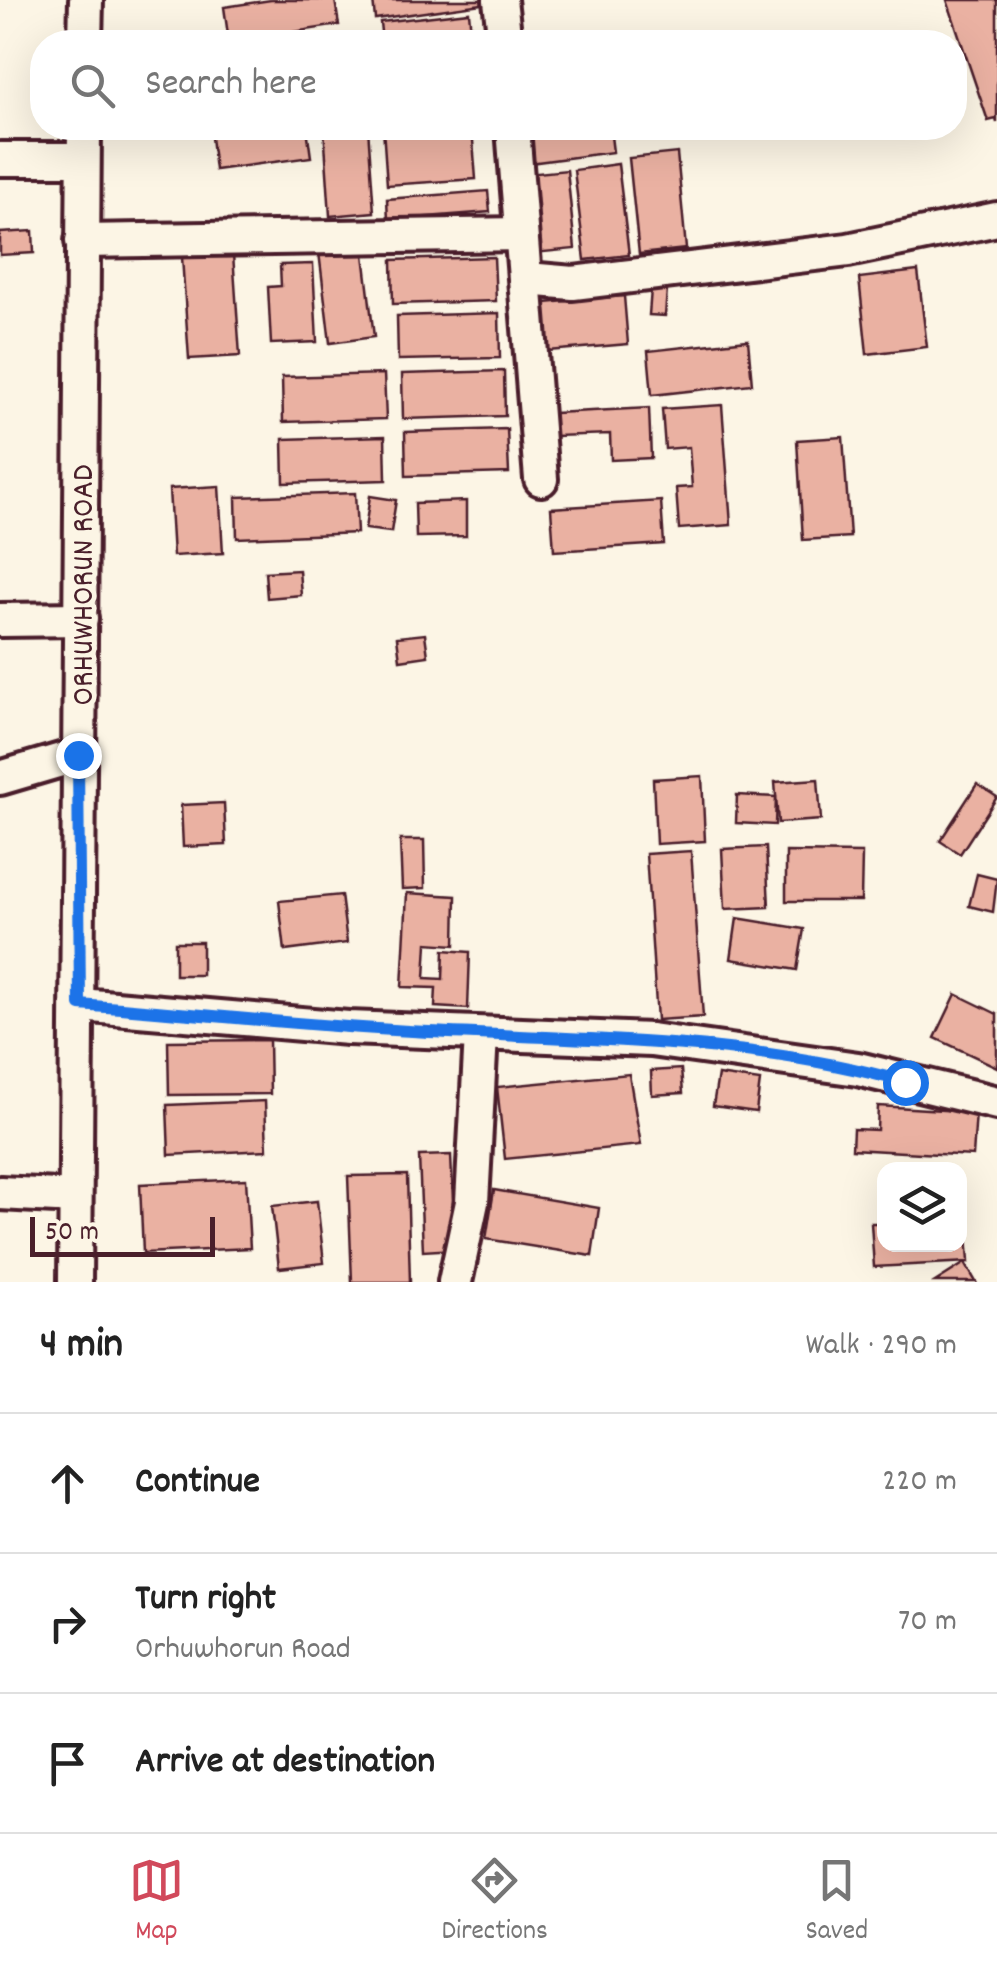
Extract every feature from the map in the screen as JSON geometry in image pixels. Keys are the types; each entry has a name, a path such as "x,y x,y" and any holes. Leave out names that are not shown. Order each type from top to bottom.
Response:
{"street":[{"path":"86,0 86,30"},
{"path":"500,0 503,30"},
{"path":"515,140 541,479"},
{"path":"0,160 84,143"},
{"name":"ORHUWHORUN ROAD","path":"75,1282 84,143"},
{"path":"527,279 573,283 848,250 997,219"},
{"path":"82,240 521,234"},
{"path":"0,620 81,619"},
{"path":"0,778 78,755"},
{"path":"80,1005 480,1035 651,1040 858,1069 997,1104"},
{"path":"455,1282 472,1202 480,1035"},
{"path":"0,1193 75,1196"}],"building":[{"path":"271,0 335,0 339,25 307,30 227,30 224,7"},
{"path":"373,0 482,0 482,4 375,19"},
{"path":"947,0 997,0 997,123 996,119 988,121 967,59 967,30 957,30"},
{"path":"469,12 471,30 381,30 380,22"},
{"path":"211,140 309,140 311,157 215,170"},
{"path":"325,140 369,140 374,212 330,216"},
{"path":"384,140 473,140 476,179 387,185"},
{"path":"519,140 612,140 613,152 522,164"},
{"path":"677,153 686,249 639,254 629,158"},
{"path":"618,164 629,255 585,260 574,170"},
{"path":"567,170 575,249 534,253 526,174"},
{"path":"488,191 490,212 388,220 387,199"},
{"path":"33,231 34,253 0,255 0,233"},
{"path":"363,246 374,337 330,343 319,252"},
{"path":"233,254 240,356 189,359 182,257"},
{"path":"494,257 496,301 393,304 392,260"},
{"path":"313,264 317,342 271,344 268,287 281,286 280,265"},
{"path":"918,271 927,347 867,354 859,278"},
{"path":"651,289 667,290 665,316 649,315"},
{"path":"624,296 628,344 537,352 533,304"},
{"path":"499,313 500,358 398,360 397,316"},
{"path":"748,340 752,384 652,395 648,351"},
{"path":"504,371 505,416 403,419 402,374"},
{"path":"384,374 386,419 283,422 282,377"},
{"path":"722,405 731,525 679,529 676,488 692,487 689,447 665,449 662,409"},
{"path":"649,408 651,458 611,460 610,434 555,436 554,413"},
{"path":"507,429 509,473 406,476 405,432"},
{"path":"385,436 386,480 284,483 283,439"},
{"path":"843,437 850,537 803,540 797,440"},
{"path":"219,486 223,553 173,556 169,489"},
{"path":"355,493 357,533 237,538 236,497"},
{"path":"370,496 396,500 391,532 365,529"},
{"path":"466,501 466,536 416,537 415,503"},
{"path":"661,501 664,544 554,551 551,508"},
{"path":"299,570 301,595 267,598 265,572"},
{"path":"425,634 428,656 400,660 397,637"},
{"path":"702,776 705,841 656,844 653,779"},
{"path":"818,779 821,820 778,823 775,782"},
{"path":"977,784 997,797 960,854 940,841"},
{"path":"737,795 776,797 775,825 736,823"},
{"path":"224,803 226,845 183,847 181,805"},
{"path":"400,840 424,840 425,888 402,889"},
{"path":"766,847 769,907 725,909 722,849"},
{"path":"691,851 703,1017 657,1020 646,854"},
{"path":"786,852 862,853 861,901 786,901"},
{"path":"977,874 997,879 993,912 969,906"},
{"path":"407,893 456,896 455,945 427,943 425,978 443,979 444,950 470,952 468,1009 435,1007 436,988 402,987"},
{"path":"341,895 347,943 285,951 279,901"},
{"path":"737,918 804,929 797,970 731,959"},
{"path":"175,942 202,942 202,975 175,975"},
{"path":"956,994 997,1014 997,1067 935,1038"},
{"path":"269,1040 270,1094 169,1095 168,1041"},
{"path":"681,1069 683,1093 652,1095 651,1071"},
{"path":"629,1074 641,1145 505,1159 497,1087"},
{"path":"718,1075 760,1081 756,1112 713,1106"},
{"path":"265,1101 267,1150 169,1155 167,1105"},
{"path":"878,1106 976,1112 973,1156 852,1149 853,1129 877,1130"},
{"path":"451,1155 455,1249 423,1251 419,1156"},
{"path":"407,1175 410,1282 352,1282 348,1176"},
{"path":"246,1179 250,1248 143,1253 140,1184"},
{"path":"494,1190 599,1208 592,1256 486,1239"},
{"path":"317,1201 324,1263 279,1268 272,1206"},
{"path":"871,1223 877,1223 877,1252 967,1252 967,1233 969,1262 874,1267"},
{"path":"965,1263 976,1282 935,1282"}],"route":[{"path":"78,755 80,1005 348,1028 651,1040 858,1069 905,1082"}]}
